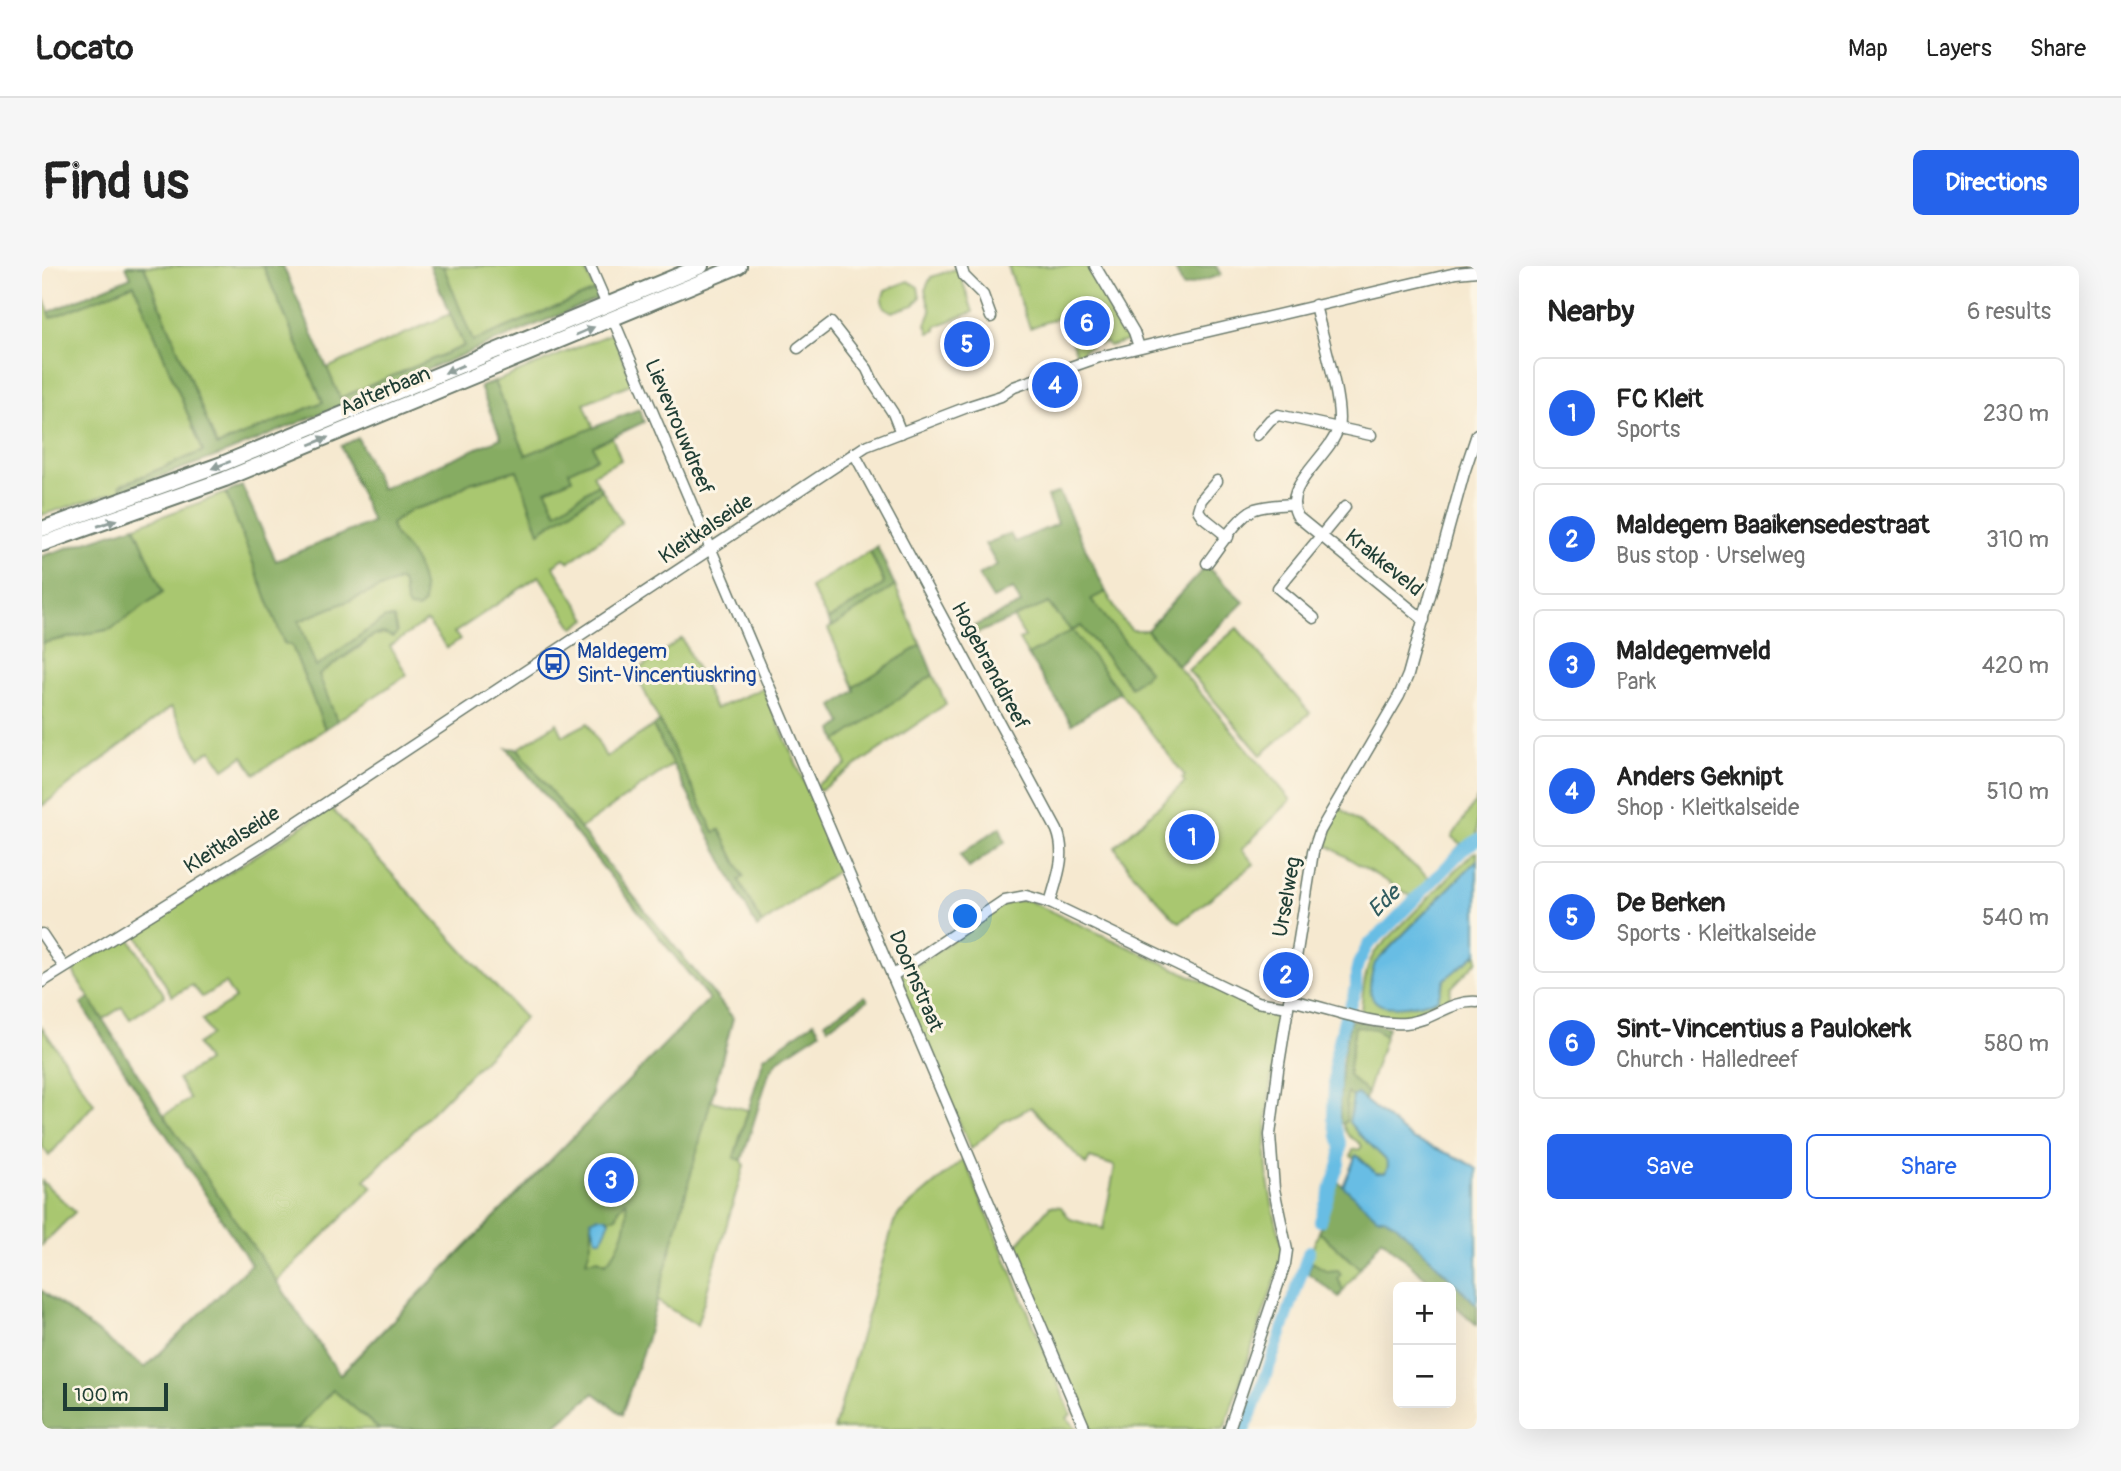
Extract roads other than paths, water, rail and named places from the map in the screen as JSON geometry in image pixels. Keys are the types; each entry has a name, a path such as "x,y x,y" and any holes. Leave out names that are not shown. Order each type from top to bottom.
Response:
{"highway":[{"name":"Aalterbaan","path":"42,544 225,479 610,312 701,266"},
{"name":"Aalterbaan","path":"42,529 222,464 610,312 739,266"}],"street":[{"name":"Lievevrouwdreef","path":"590,266 710,549"},
{"path":"961,266 964,276 983,295 990,317"},
{"path":"1095,266 1134,332 1139,347"},
{"name":"Kleitkalseide","path":"42,982 261,846 854,453 970,405 1001,396 1014,387 1098,357 1456,273 1477,271"},
{"path":"1207,563 1251,511 1294,504 1296,489 1328,447 1338,427 1337,401 1315,305"},
{"path":"798,348 831,323 867,369 873,384 893,413 901,433"},
{"path":"1257,435 1278,415 1371,435"},
{"name":"Urselweg","path":"1228,1429 1286,1264 1287,1250 1274,1189 1270,1135 1313,852 1320,831 1399,696 1413,659 1477,434"},
{"name":"Hogebranddreef","path":"854,453 1058,830 1062,857 1050,903"},
{"path":"1217,481 1200,500 1198,510 1228,537"},
{"name":"Krakkeveld","path":"1294,504 1298,517 1424,620"},
{"name":"Krakkeveld","path":"1314,618 1278,588 1345,507"},
{"name":"Doornstraat","path":"710,549 1085,1429"},
{"path":"892,976 1005,900 1026,896 1050,903 1257,1002 1289,1003 1401,1023 1429,1018 1453,1004 1477,1002"},
{"path":"42,934 64,967"}],"water":[{"path":"1477,860 1477,953 1445,979 1437,1000 1396,1007 1376,1002 1371,994 1370,981 1375,963"},
{"path":"1357,1094 1412,1139 1461,1159 1477,1169 1477,1305 1396,1224 1384,1217 1377,1217 1343,1186 1356,1155 1376,1173 1385,1173 1388,1167 1386,1160 1349,1122 1353,1097"},
{"path":"607,1217 610,1221 602,1239 596,1239 591,1220"}],"waterway":[{"name":"Ede","path":"1349,1009 1356,988 1358,964 1368,945 1465,848 1477,840"},
{"name":"Ede","path":"1320,1221 1339,1163 1341,1146 1333,1118 1335,1058 1345,1016"},
{"name":"Ede","path":"1245,1429 1271,1363 1309,1251"}],"place":[{"name":"Sint-Vincentius a Paulokerk","path":"1087,323"},
{"name":"De Berken","path":"967,344"},
{"name":"Anders Geknipt","path":"1055,385"},
{"name":"Maldegem Sint-Vincentiuskring","path":"554,663"},
{"name":"FC Kleit","path":"1192,837"},
{"name":"Maldegem Baaikensedestraat","path":"1286,975"},
{"name":"Maldegemveld","path":"611,1180"}]}
